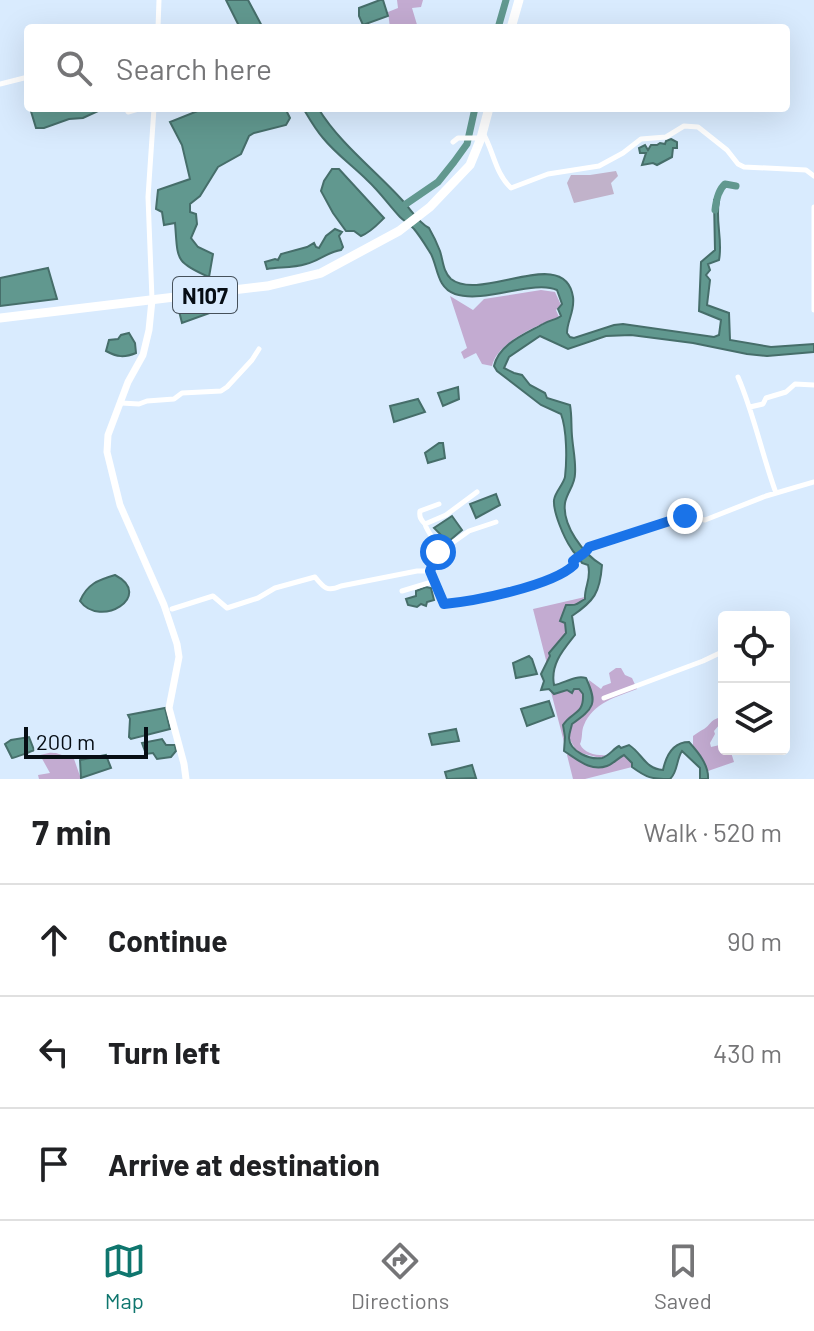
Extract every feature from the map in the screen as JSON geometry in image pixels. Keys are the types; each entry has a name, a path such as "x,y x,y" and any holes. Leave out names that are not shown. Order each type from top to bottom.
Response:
{"highway":[{"path":"512,24 519,0"},
{"name":"N107","path":"0,318 267,286 321,273 399,231 430,207 470,165 488,112"}],"main road":[{"path":"152,300 143,355 128,382 108,435 107,452 120,505 164,605 177,644 179,657 169,708 186,779"}],"street":[{"path":"158,24 159,0"},
{"path":"0,84 24,78"},
{"path":"152,300 148,197 154,112"},
{"path":"453,142 458,138 479,136 488,142 500,175 511,188 548,174 599,166 641,139 666,137 690,125 708,134 744,167 806,170 814,176"},
{"path":"814,207 814,310"},
{"path":"121,403 139,404 174,399 182,393 221,391 259,349"},
{"path":"738,377 776,493"},
{"path":"750,407 763,404 766,398 781,395 795,384 814,385"},
{"path":"430,571 444,604 466,602 566,573 574,565 573,561 589,547 623,535 685,516 705,520 814,482"},
{"path":"425,524 446,515 477,492"},
{"path":"439,504 420,511 419,515 440,549"},
{"path":"440,549 469,531 496,522"},
{"path":"430,571 440,549"},
{"path":"172,609 213,596 227,608 258,598 275,588 315,577 323,587 332,590 417,571 430,571"},
{"path":"402,591 435,581"},
{"path":"604,698 718,654"}],"shaded area":[{"path":"226,0 248,0 261,24 238,24"},
{"path":"383,0 388,16 363,24 359,8"},
{"path":"397,0 423,0 421,7 412,8 417,24 390,24 388,12 398,8"},
{"path":"31,112 96,112 83,118 36,128"},
{"path":"195,112 287,112 290,118 286,125 249,136 241,154 218,167 200,196 190,204 190,212 196,214 197,224 191,238 198,247 213,254 209,277 189,267 180,258 175,223 164,225 162,212 156,209 158,190 190,179 182,145 170,122"},
{"path":"305,112 321,112 347,145 429,228 451,279 465,284 482,284 539,274 555,275 567,282 573,302 567,333 574,338 623,324 714,337 719,335 721,320 699,311 701,262 715,250 714,200 719,201 720,253 719,260 708,264 707,305 729,313 730,340 771,347 814,344 814,352 767,356 631,335 606,336 568,349 540,336 509,357 504,368 522,375 547,398 570,405 575,474 565,512 575,538 602,565 600,583 594,595 586,606 572,616 575,635 559,657 554,670 554,685 582,677 586,678 592,694 592,705 572,724 570,743 581,754 597,758 604,757 619,746 629,745 648,764 663,770 671,751 679,744 689,742 705,764 708,779 700,779 700,768 682,751 670,779 646,776 632,767 624,755 601,767 584,764 564,751 563,725 582,706 583,694 579,689 574,689 572,693 567,690 554,694 549,689 541,690 544,681 541,674 549,653 566,633 565,623 560,621 566,605 585,599 589,570 568,544 554,505 566,470 561,414 541,405 494,366 501,352 514,340 561,316 558,309 562,304 557,290 536,287 480,296 449,291 441,282 431,254 416,232 317,131"},
{"path":"671,139 677,142 672,157 657,165 642,165 646,153 640,153 639,148 645,145 648,150 651,145 665,144"},
{"path":"332,169 339,169 384,218 361,236 354,231 346,231 321,191"},
{"path":"616,171 618,176 611,183 614,194 574,203 567,183 571,175"},
{"path":"335,229 342,232 339,236 343,247 341,250 301,265 267,269 265,262 278,260 281,254 314,243 319,248"},
{"path":"48,268 57,299 0,306 0,278"},
{"path":"541,290 555,292 561,305 556,310 559,317 510,342 495,357 492,366 482,364 476,353 464,359 461,352 467,348 450,296 473,310 484,299"},
{"path":"213,300 215,311 182,323 178,307"},
{"path":"129,333 136,353 121,356 106,351 109,340"},
{"path":"458,387 459,399 443,406 438,393"},
{"path":"418,399 425,412 394,422 390,406"},
{"path":"443,443 445,458 428,463 425,453"},
{"path":"496,494 500,505 476,518 470,504"},
{"path":"452,516 462,530 448,542 434,528"},
{"path":"115,575 126,583 129,592 127,600 120,606 100,612 89,609 80,601 94,584"},
{"path":"431,588 434,600 427,602 426,606 408,605 406,599 416,596 416,591"},
{"path":"585,597 578,605 570,605 565,636 560,639 547,664 533,609"},
{"path":"529,656 537,674 516,678 513,663"},
{"path":"621,668 625,675 632,678 637,689 593,711 584,725 580,744 592,754 608,755 600,758 577,752 569,738 572,724 590,709 589,680 601,689 611,683 609,673"},
{"path":"574,689 584,694 584,700 563,730 564,742 551,692"},
{"path":"549,701 554,716 527,726 521,709"},
{"path":"165,708 170,729 129,737 128,715"},
{"path":"718,718 718,726 711,747 718,745 718,755 732,755 734,762 708,771 693,745 693,736"},
{"path":"456,729 459,741 432,745 429,734"},
{"path":"29,737 34,750 12,758 5,744"},
{"path":"162,739 166,745 175,745 176,751 171,757 157,759 153,753 146,754 142,743"},
{"path":"53,752 74,759 81,779 39,779 38,775 50,773 40,755"},
{"path":"569,753 583,763 596,766 609,764 624,755 632,767 573,779"},
{"path":"106,755 111,768 81,778 80,760"},
{"path":"472,765 476,778 447,779 445,772"}],"waterway":[{"path":"499,24 506,0"},
{"path":"403,206 438,182 454,162 467,144 474,112"},
{"path":"715,210 723,186 736,186"}],"route":[{"path":"438,552 430,571 444,604 466,602 566,573 574,565 573,561 589,547 685,516"}]}
